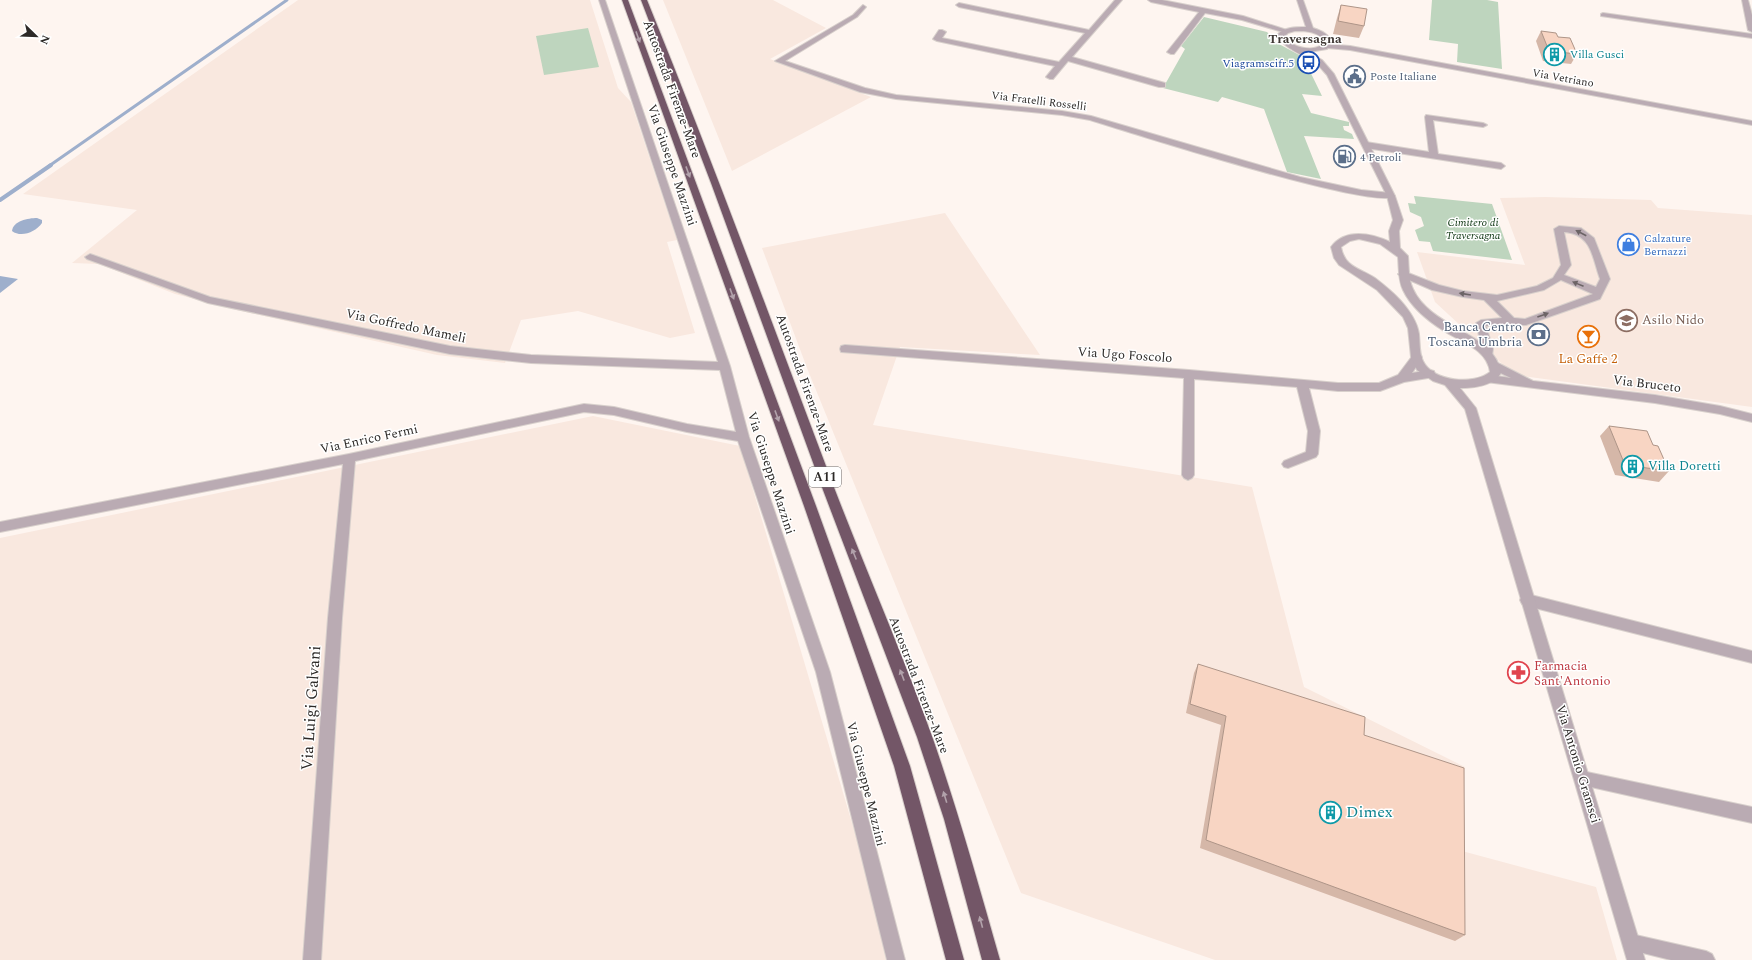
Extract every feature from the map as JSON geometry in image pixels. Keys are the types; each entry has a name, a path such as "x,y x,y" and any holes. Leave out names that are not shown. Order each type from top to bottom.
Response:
{"highway":[{"name":"Autostrada Firenze-Mare","path":"625,0 810,506 902,766 955,960"},
{"name":"Autostrada Firenze-Mare","path":"644,0 685,102 851,547 901,674 932,759 968,876 991,960"}],"street":[{"name":"Via Giuseppe Mazzini","path":"602,0 725,366 743,437 823,672 896,960"},
{"path":"1050,77 1119,0"},
{"path":"1151,0 1243,18 1268,26 1283,33 1301,26 1306,21"},
{"path":"1300,0 1310,30"},
{"path":"1745,0 1750,16 1752,30"},
{"path":"959,5 1090,32"},
{"name":"Via Fratelli Rosselli","path":"863,7 855,16 779,61 864,90 896,97 1062,113 1091,118 1298,179 1361,193 1391,196"},
{"path":"1171,52 1204,10"},
{"path":"1603,15 1752,36"},
{"path":"1283,33 1283,41 1299,48 1312,50 1327,43 1322,34 1310,30 1295,29"},
{"path":"942,32 937,39 1060,65"},
{"name":"Via Vetriano","path":"1327,43 1370,53 1752,123"},
{"path":"1299,48 1319,62"},
{"path":"1312,50 1319,62 1330,74 1391,196 1398,220 1394,231 1394,248"},
{"path":"1066,58 1162,85"},
{"path":"1434,156 1429,116 1483,125"},
{"path":"1366,145 1501,166"},
{"path":"1403,274 1436,288 1497,298 1540,288 1556,280 1566,265 1559,229 1578,230 1591,240 1605,279 1596,297 1526,322 1511,321 1481,323 1481,330 1488,348 1488,353"},
{"path":"1372,238 1394,231"},
{"path":"1359,236 1384,242 1394,248 1403,256 1403,274 1410,294 1422,309 1447,328 1476,344 1488,353 1494,360 1496,373 1490,379 1474,384 1464,385 1430,374 1421,366 1417,358 1414,332 1411,322 1405,312 1386,291 1350,269 1338,258 1336,247 1347,238 1359,236"},
{"name":"Via Goffredo Mameli","path":"90,257 208,300 450,350 531,359 725,366"},
{"path":"1559,276 1598,292"},
{"path":"1487,297 1511,321"},
{"name":"Via Ugo Foscolo","path":"845,349 1189,374 1338,387 1380,387 1402,378 1430,374"},
{"path":"1402,378 1417,358"},
{"name":"Via Bruceto","path":"1496,366 1536,386"},
{"path":"1188,475 1189,374"},
{"name":"Via Bruceto","path":"1490,379 1536,386 1666,400 1723,410 1752,418"},
{"name":"Via Antonio Gramsci","path":"1448,381 1470,408 1636,960"},
{"path":"1288,464 1312,454 1314,431 1302,384"},
{"name":"Via Antonio Gramsci","path":"1470,408 1474,384"},
{"name":"Via Enrico Fermi","path":"0,527 349,458 584,408 614,411 687,428 743,437"},
{"name":"Via Luigi Galvani","path":"312,960 335,618 349,458"},
{"path":"1527,600 1752,657"},
{"path":"1582,778 1752,815"},
{"path":"1631,942 1706,960"}],"shaded area":[{"path":"298,0 590,0 618,88 631,102 677,240 667,242 695,333 670,338 578,311 521,320 505,363 437,355 237,310 175,294 99,264 72,263 137,210 23,194"},
{"path":"663,0 773,0 826,28 770,59 871,97 732,171"},
{"path":"1545,197 1651,200 1658,208 1752,215 1752,407 1514,375 1435,302 1417,252 1525,265 1500,198"},
{"path":"945,213 1040,355 900,347 873,425 1252,487 1304,687 1465,767 1462,851 1596,887 1617,960 1215,960 1021,893 807,368 762,248"},
{"path":"593,416 740,446 866,870 886,960 0,960 0,538"}],"green space":[{"path":"1432,0 1487,0 1498,2 1502,69 1457,62 1458,44 1429,40"},
{"path":"1204,17 1267,32 1277,43 1303,57 1322,96 1302,94 1311,113 1349,122 1349,126 1343,126 1344,130 1352,134 1354,139 1304,136 1321,179 1287,172 1264,109 1222,97 1218,102 1163,88 1185,49 1181,46"},
{"path":"588,28 599,67 544,75 536,36"},
{"name":"Cimitero di Traversagna","path":"1414,196 1492,204 1512,260 1433,251 1430,242 1419,241 1415,230 1424,226 1421,217 1410,212 1408,203 1416,204"}],"water":[{"path":"37,218 42,220 42,223 36,229 24,234 12,231 18,222 25,219"},
{"path":"0,276 18,279 0,293"}],"building":[{"path":"1341,5 1367,9 1364,26 1338,21"},
{"path":"1541,31 1556,33 1558,37 1570,38 1577,54 1549,51"},
{"path":"1609,426 1647,431 1653,445 1658,446 1669,471 1625,465"},
{"name":"Dimex","path":"1198,664 1365,717 1364,735 1464,768 1465,935 1206,840 1226,716 1190,704"}],"waterway":[{"path":"49,166 287,0"},
{"path":"0,200 51,165"}],"place":[{"name":"Villa Gusci","path":"1554,54"},
{"name":"Viagramscifr.5","path":"1309,63"},
{"name":"Poste Italiane","path":"1354,76"},
{"name":"4 Petroli","path":"1345,157"},
{"name":"Calzature Bernazzi","path":"1628,244"},
{"name":"Asilo Nido","path":"1627,320"},
{"name":"Banca Centro Toscana Umbria","path":"1538,334"},
{"name":"La Gaffe 2","path":"1588,337"},
{"name":"Villa Doretti","path":"1632,466"},
{"name":"Farmacia Sant'Antonio","path":"1519,673"},
{"name":"Dimex","path":"1330,812"}],"district":[{"name":"Traversagna","path":"1305,39"}]}
